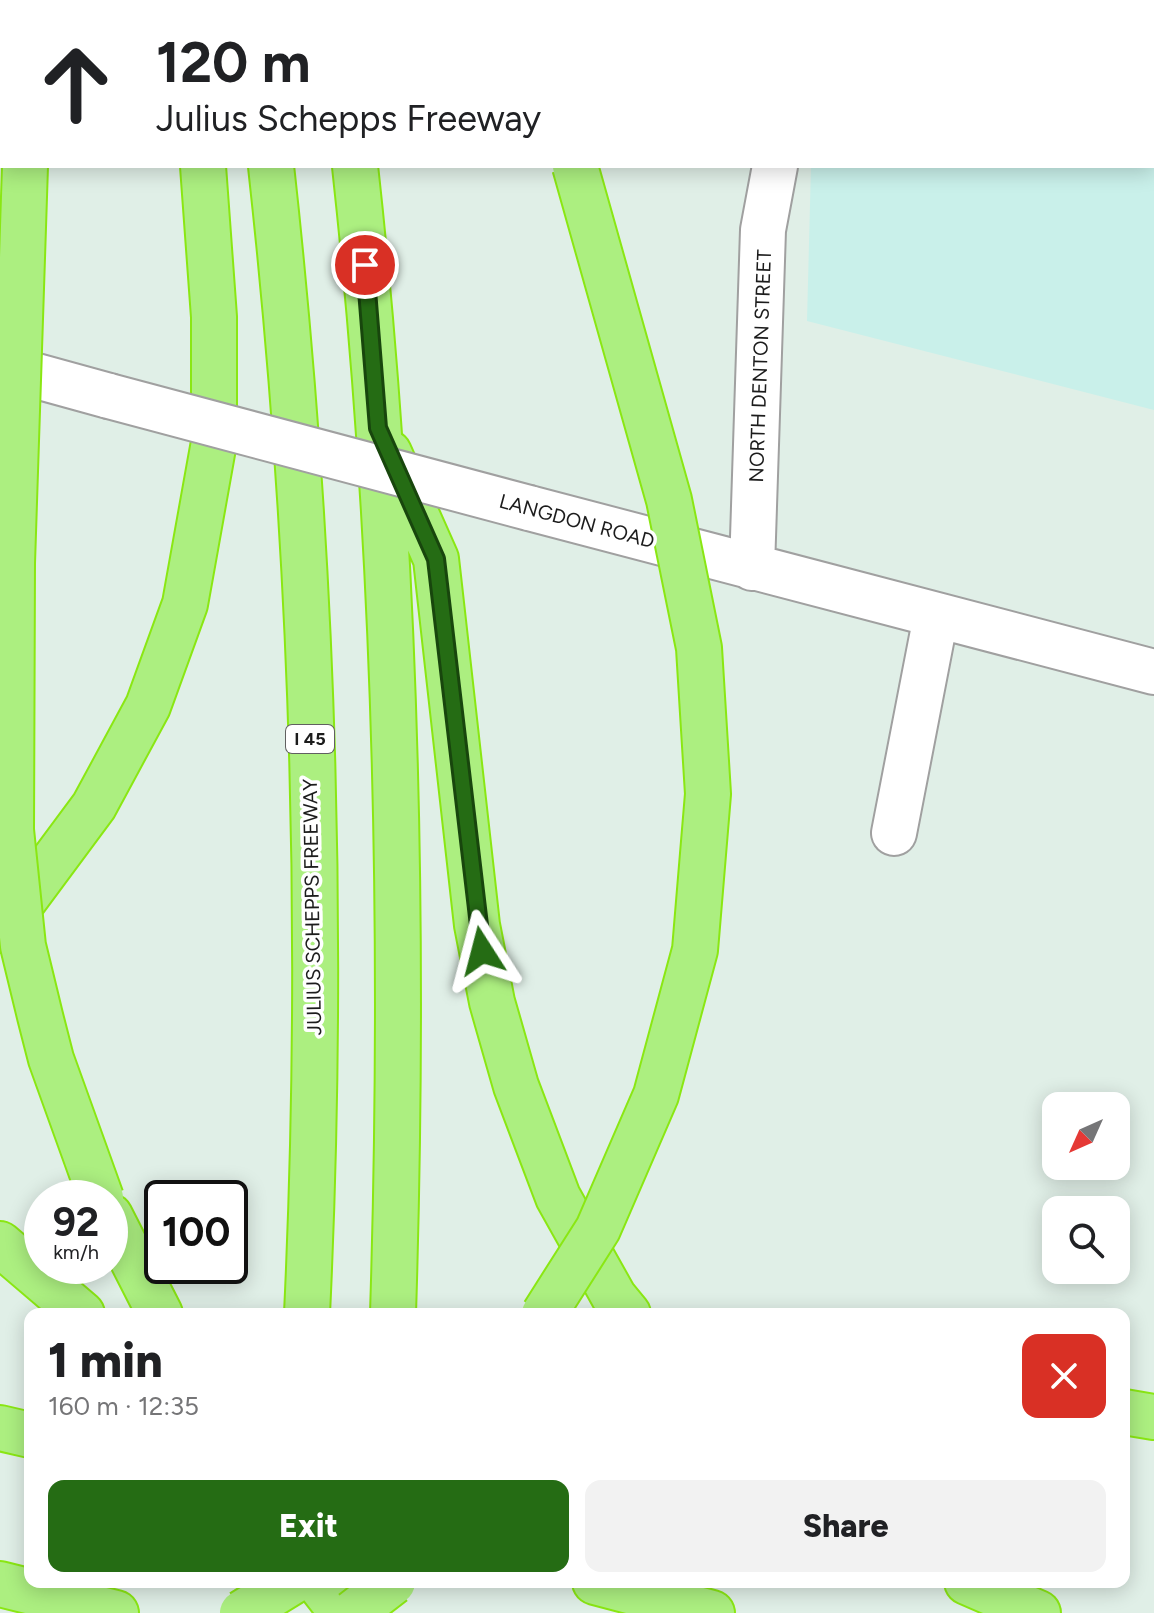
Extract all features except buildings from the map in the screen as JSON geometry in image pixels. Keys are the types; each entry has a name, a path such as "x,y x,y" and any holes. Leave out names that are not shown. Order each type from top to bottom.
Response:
{"highway":[{"path":"25,168 12,578 11,830 23,946 51,1059 95,1180"},
{"path":"0,931 94,806 148,706 185,604 214,442 214,317 203,168"},
{"name":"JULIUS SCHEPPS FREEWAY","path":"271,168 293,426 310,736 314,959 307,1308"},
{"path":"355,168 378,428 398,863 398,1090 393,1308"},
{"path":"548,1308 598,1229 656,1095 695,950 708,794 699,648 672,515 576,168"},
{"path":"378,428 436,559 477,925 492,1002 516,1086 558,1197 623,1308"},
{"path":"0,1244 75,1308"},
{"path":"128,1251 157,1308"},
{"path":"1130,1413 1154,1417"},
{"path":"0,1428 24,1434"},
{"path":"0,1584 113,1612"},
{"path":"242,1613 282,1588"},
{"path":"290,1613 292,1588"},
{"path":"323,1588 342,1613"},
{"path":"367,1588 387,1613"},
{"path":"374,1613 376,1588"},
{"path":"353,1613 385,1588"},
{"path":"618,1588 712,1613"},
{"path":"981,1588 1038,1613"}],"street":[{"name":"NORTH DENTON STREET","path":"752,568 763,230 775,168"},
{"name":"LANGDON ROAD","path":"0,366 752,568 1154,672"},
{"path":"894,833 936,616"}],"shaded area":[{"path":"811,168 1154,168 1154,410 807,321"}],"route":[{"path":"365,265 378,428 436,559 482,951"}]}
